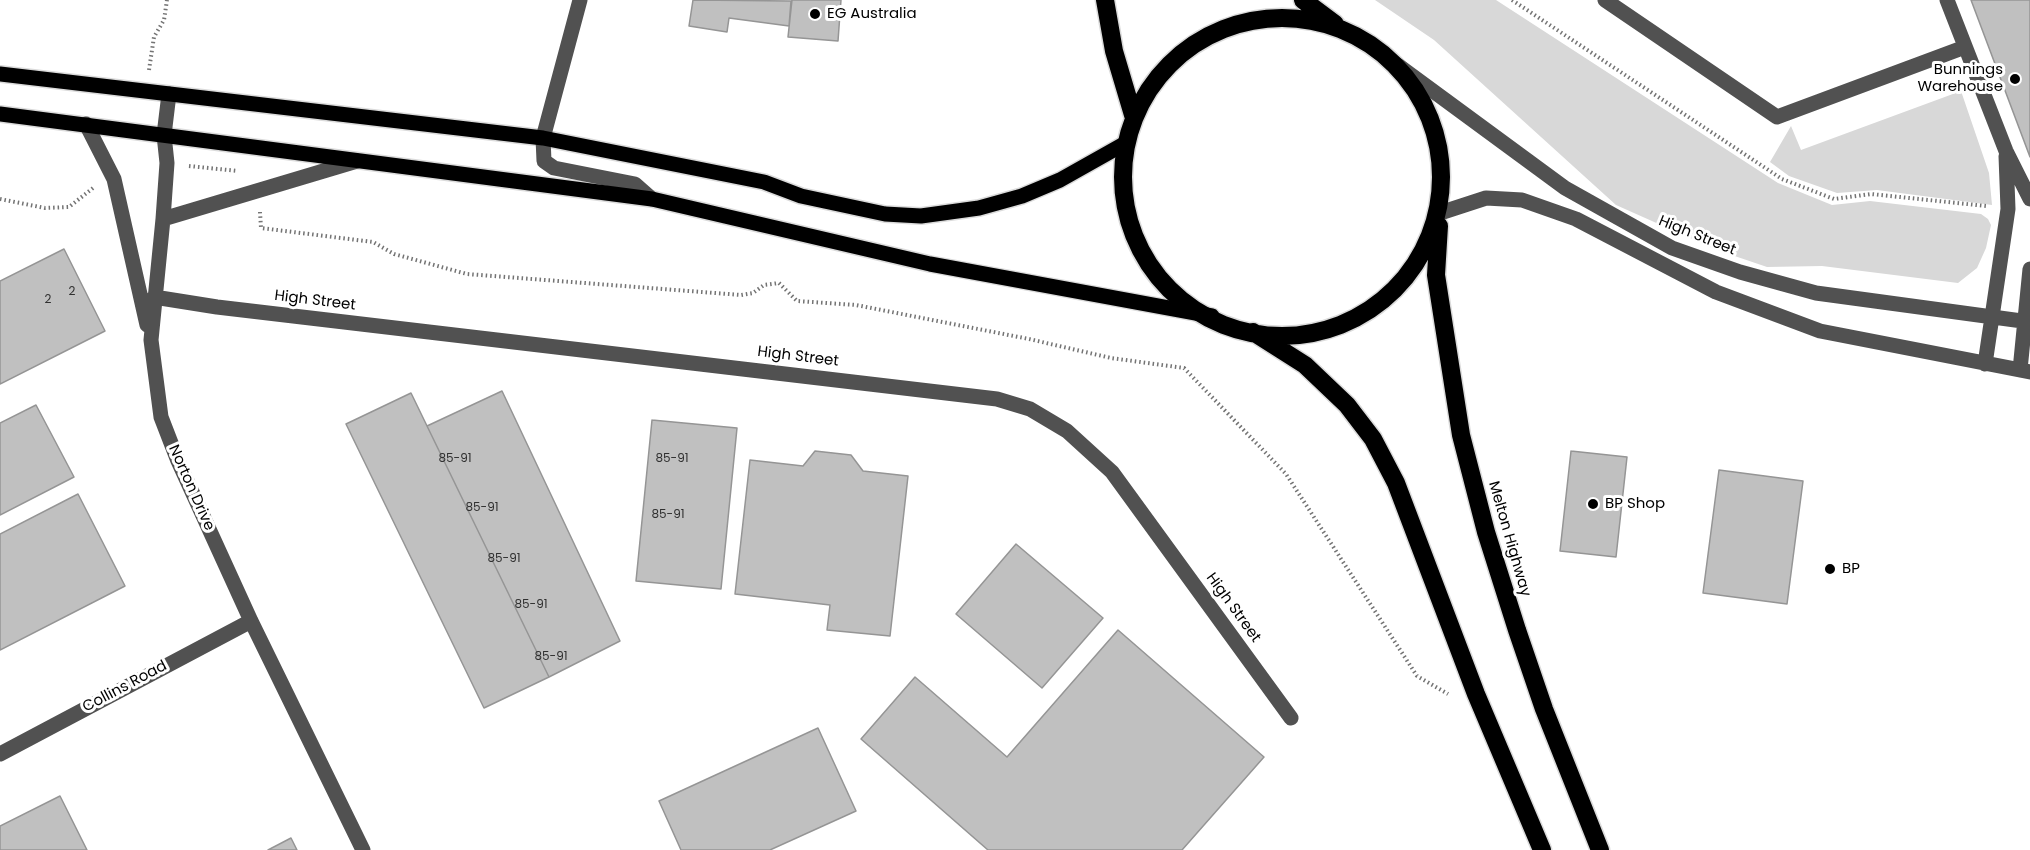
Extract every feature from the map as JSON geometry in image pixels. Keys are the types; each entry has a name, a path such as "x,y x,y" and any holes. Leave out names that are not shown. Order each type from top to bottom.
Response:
{"highway":[{"path":"1105,0 1114,51 1132,115"},
{"name":"Melton Highway","path":"1303,0 1341,28 1372,44 1399,66 1422,96 1436,131 1442,167 1437,275 1461,435 1486,532 1521,642 1579,802 1600,850"},
{"name":"Melton Highway","path":"1341,28 1302,19 1262,19 1223,30 1188,51 1160,80 1132,115 1124,144 1120,180 1126,229 1147,269 1171,296 1212,316 1250,330 1305,365 1347,405 1373,439 1396,483 1476,694 1542,850"},
{"name":"Melton Highway","path":"1250,330 1296,333 1340,323 1380,302 1412,269 1440,219"}],"main road":[{"path":"0,74 543,138 764,182 801,196 874,211 921,216 979,208 1022,196 1060,180 1124,144"},
{"path":"0,114 652,199 930,264 1212,316"}],"street":[{"path":"580,0 543,138 544,160 554,168 634,184 652,199"},
{"path":"1605,0 1777,117 1965,47"},
{"path":"1947,0 2006,151 2030,199"},
{"name":"High Street","path":"1399,66 1564,188 1672,248 1740,272 1816,293 2027,321"},
{"name":"Norton Drive","path":"169,94 164,135 167,163 163,219 151,340 161,417 178,461 251,621 363,850"},
{"path":"86,124 114,179 151,340"},
{"path":"1985,364 2008,209 2006,151"},
{"path":"163,219 360,160"},
{"path":"1440,219 1486,198 1522,200 1576,219 1716,292 1820,330 2025,371 2030,269"},
{"name":"High Street","path":"154,297 217,308 997,399 1030,410 1067,431 1112,472 1291,718"},
{"name":"Collins Road","path":"0,754 251,621"}],"path":[{"path":"1512,0 1782,179 1834,200 1871,194 2008,209"},
{"path":"0,199 45,208 69,207 88,194"}],"shaded area":[{"path":"1375,0 1496,0 1778,183 1832,205 1870,201 1981,214 1988,219 1991,225 1986,248 1977,268 1958,283 1822,266 1767,267 1717,250 1616,205 1434,40"},
{"path":"1961,91 1989,173 1992,205 1877,190 1837,193 1789,176 1770,162 1791,126 1801,150"}],"building":[{"path":"693,0 791,1 789,26 729,18 727,32 689,26"},
{"name":"EG Australia","path":"792,0 841,0 838,41 788,37"},
{"name":"Bunnings Warehouse","path":"1971,0 2030,0 2030,157"},
{"path":"64,249 105,331 0,384 0,281"},
{"path":"502,391 620,641 549,677 427,426"},
{"path":"411,393 549,677 484,708 346,424"},
{"path":"36,405 74,477 0,515 0,423"},
{"path":"652,420 737,428 721,589 636,581"},
{"path":"815,451 851,455 863,471 908,476 890,636 827,630 830,605 735,594 750,460 803,466"},
{"name":"BP Shop","path":"1571,451 1627,457 1616,557 1560,551"},
{"path":"1719,470 1803,481 1787,604 1703,593"},
{"path":"78,494 125,586 0,650 0,534"},
{"path":"1016,544 1103,618 1042,688 956,614"},
{"path":"1118,630 1264,757 1182,850 988,850 861,739 915,677 1007,757"},
{"path":"818,728 856,811 770,850 681,850 659,801"},
{"path":"60,796 87,850 0,850 0,826"},
{"path":"291,838 297,850 268,850"}],"place":[{"name":"EG Australia","path":"815,14"},
{"name":"Bunnings Warehouse","path":"2015,79"},
{"name":"BP Shop","path":"1593,504"},
{"name":"BP","path":"1830,569"}]}
